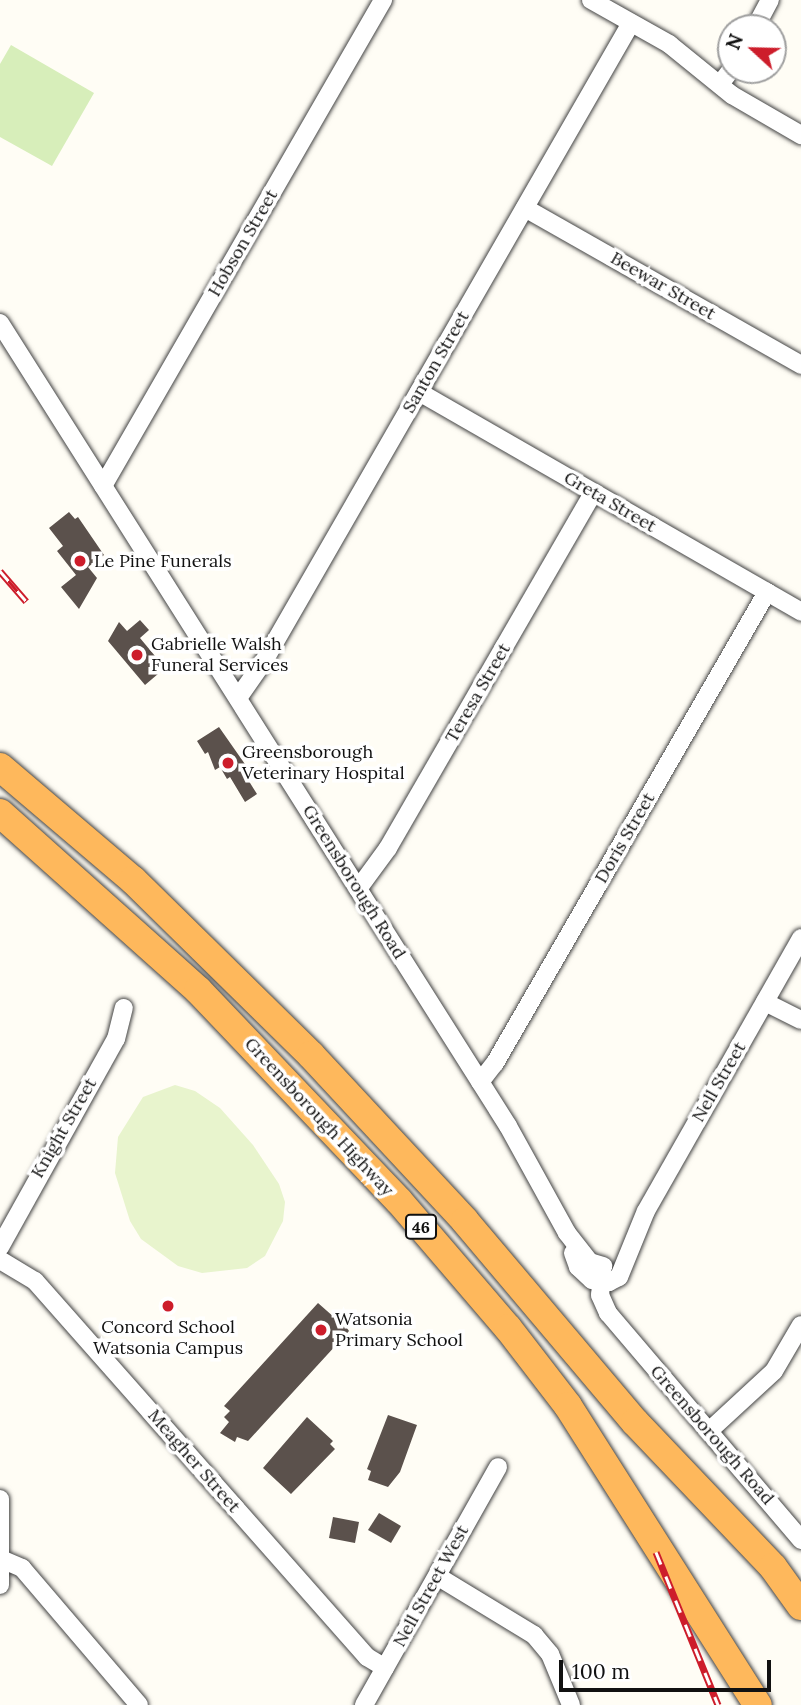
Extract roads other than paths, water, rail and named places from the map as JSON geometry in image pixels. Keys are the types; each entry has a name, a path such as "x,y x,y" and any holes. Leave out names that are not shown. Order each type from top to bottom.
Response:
{"highway":[{"name":"Greensborough Highway","path":"0,767 132,880 311,1055 456,1212 635,1422 773,1567 801,1606"},
{"name":"Greensborough Highway","path":"0,813 198,990 399,1201 508,1328 568,1406 758,1705"}],"street":[{"name":"Hobson Street","path":"103,486 383,0"},
{"path":"591,0 717,72"},
{"name":"Santon Street","path":"238,698 264,661 631,23"},
{"path":"734,84 801,135"},
{"name":"Beewar Street","path":"525,208 801,365"},
{"name":"Greensborough Road","path":"0,323 480,1082 567,1233 604,1277 623,1330 801,1540"},
{"name":"Greta Street","path":"419,392 801,612"},
{"name":"Teresa Street","path":"358,889 388,848 593,493"},
{"name":"Doris Street","path":"480,1082 514,1031 767,592"},
{"name":"Nell Street","path":"604,1277 639,1226 801,938"},
{"path":"767,998 801,1013"},
{"path":"767,998 801,1020"},
{"name":"Knight Street","path":"0,1248 116,1039 124,1008"},
{"name":"Meagher Street","path":"0,1260 35,1281 367,1657 385,1668"},
{"path":"709,1431 774,1371 801,1325"},
{"name":"Nell Street West","path":"364,1705 498,1467"},
{"path":"0,1499 0,1585"},
{"path":"1,1559 22,1568 31,1582 139,1705"},
{"path":"0,1579 15,1576 31,1582"},
{"path":"437,1576 534,1635 550,1654 571,1705"}],"railway":[{"path":"0,571 26,601"},
{"path":"656,1552 718,1705"}],"place":[{"name":"Le Pine Funerals","path":"80,561"},
{"name":"Gabrielle Walsh Funeral Services","path":"137,655"},
{"name":"Greensborough Veterinary Hospital","path":"228,763"},
{"name":"Concord School Watsonia Campus","path":"168,1306"},
{"name":"Watsonia Primary School","path":"321,1330"}]}
